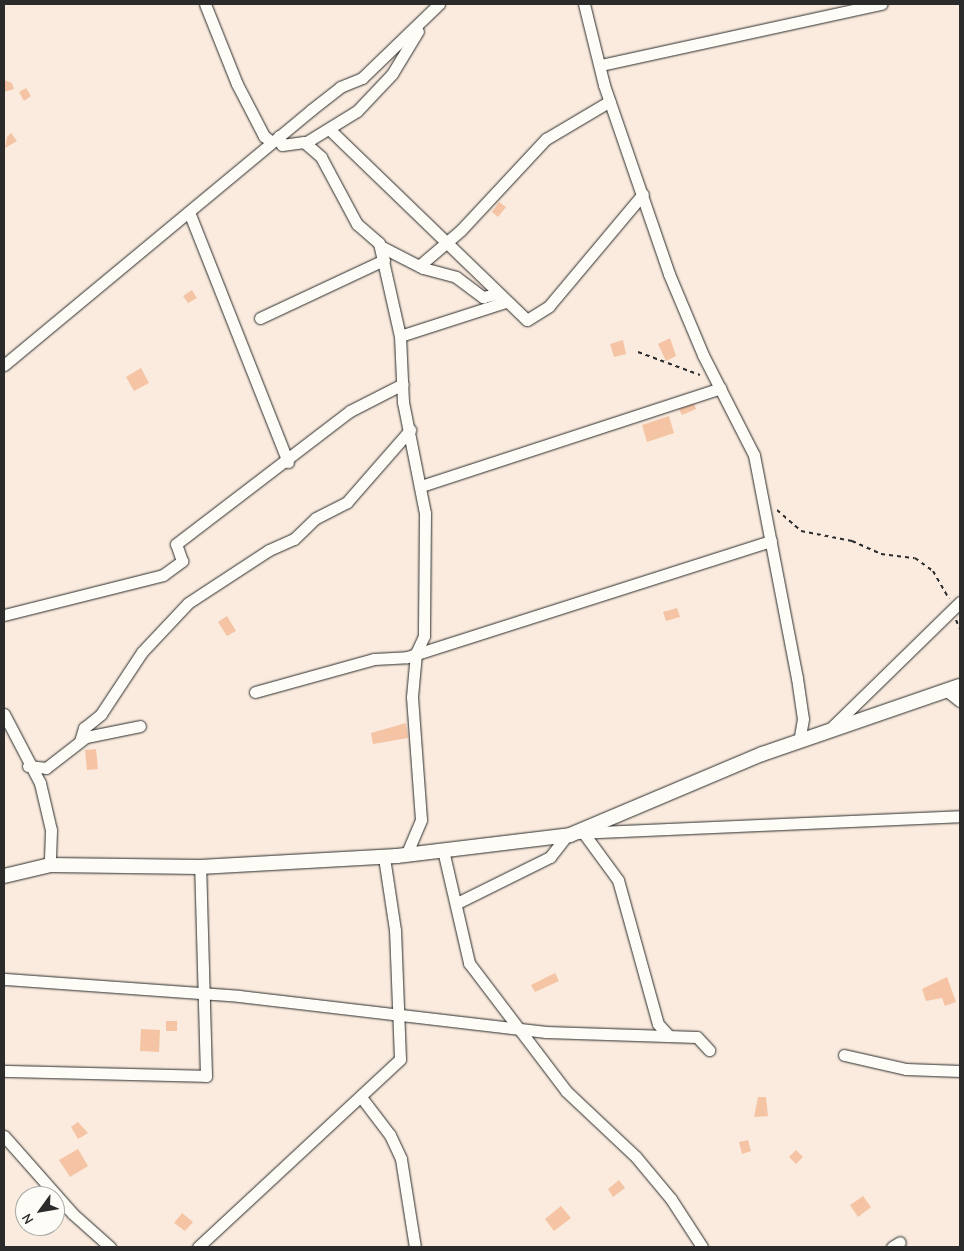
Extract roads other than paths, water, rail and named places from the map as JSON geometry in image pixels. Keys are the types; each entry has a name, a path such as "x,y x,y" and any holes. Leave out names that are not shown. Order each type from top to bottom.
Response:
{"street":[{"path":"205,4 236,84 264,136 276,139 282,145 305,143 347,120 383,85 424,21"},
{"path":"4,365 340,87 362,78 424,21 439,4"},
{"path":"584,4 602,65 610,101 669,274 718,388 754,455 803,718 799,741"},
{"path":"602,65 880,4"},
{"path":"419,266 446,244 546,139 610,101"},
{"path":"329,129 500,298 527,320 549,306 643,194"},
{"path":"305,143 326,163 356,224 380,246 419,266 456,277 483,296 500,298"},
{"path":"189,212 288,462"},
{"path":"380,246 400,336 403,384 425,513 424,636 416,653 412,697 422,820 406,855"},
{"path":"260,318 384,260"},
{"path":"400,336 500,298"},
{"path":"4,615 163,575 182,561 176,544 288,462 350,411 403,384"},
{"path":"421,486 718,388"},
{"path":"80,741 84,728 101,714 142,652 188,603 269,550 294,539 316,518 347,502 410,430"},
{"path":"255,692 374,659 416,653 771,541"},
{"path":"828,731 957,606"},
{"path":"456,903 550,857 576,834 799,741 960,686"},
{"path":"946,691 960,701"},
{"path":"4,714 28,766 40,783 47,810 52,846 50,865"},
{"path":"28,766 46,768 80,741 110,730 140,726"},
{"path":"4,876 50,865 200,867 384,857 576,834 960,816"},
{"path":"576,834 618,880 658,1024 670,1036"},
{"path":"444,850 469,963 524,1029 584,1111 636,1157 671,1199 702,1247"},
{"path":"198,1247 400,1059 395,930 384,857"},
{"path":"4,1071 206,1076 200,867"},
{"path":"4,979 204,996 524,1029 697,1037 709,1050"},
{"path":"844,1056 906,1069 960,1070"},
{"path":"361,1097 390,1136 401,1160 415,1247"},
{"path":"4,1136 73,1214 110,1247"}]}
